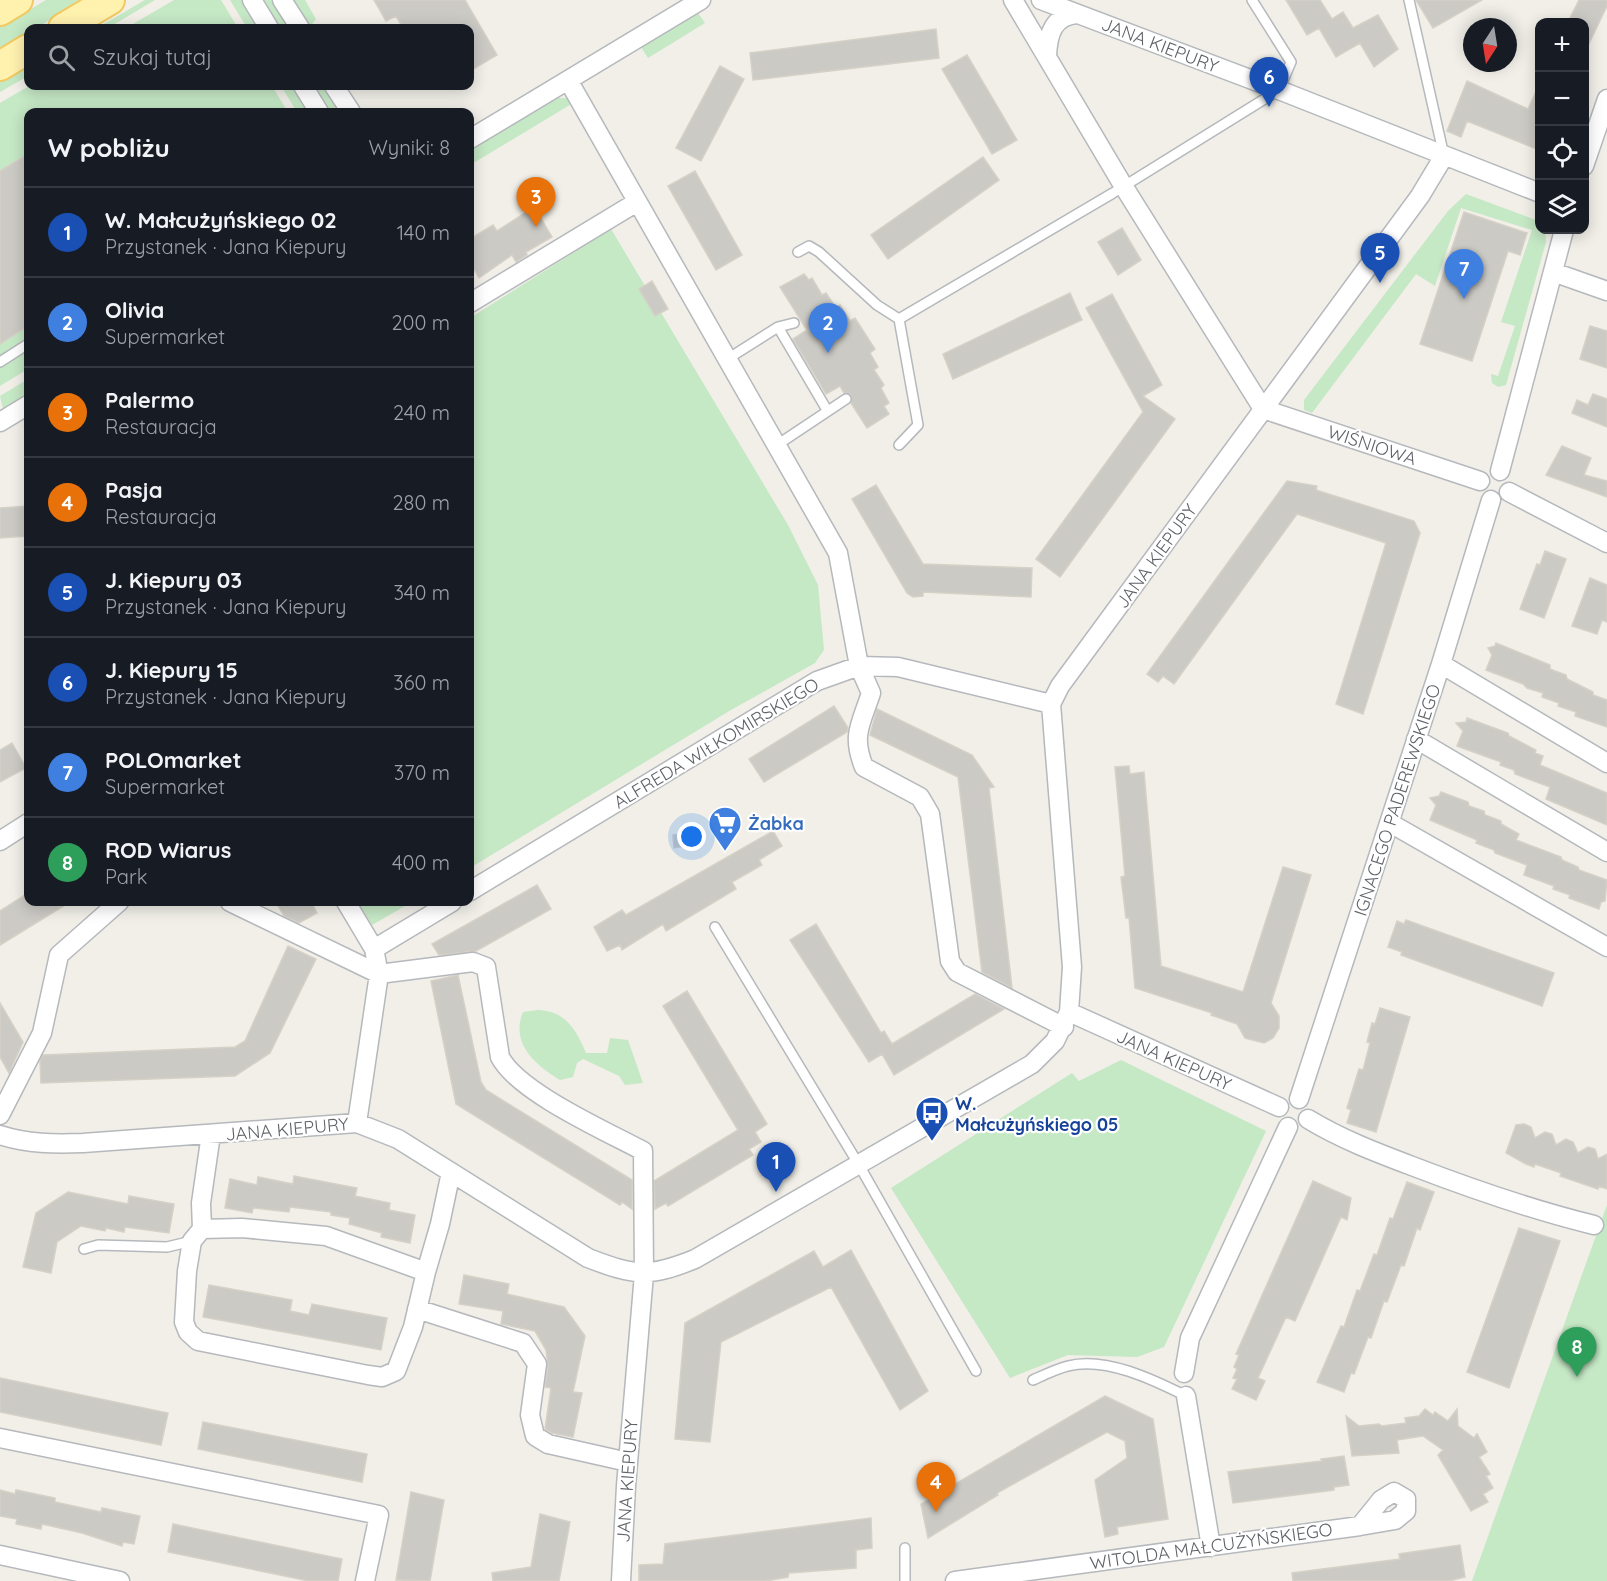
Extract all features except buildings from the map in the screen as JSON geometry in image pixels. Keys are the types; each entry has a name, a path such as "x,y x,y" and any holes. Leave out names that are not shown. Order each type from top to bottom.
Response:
{"main road":[{"path":"0,11 18,0"},
{"path":"70,24 110,0"},
{"path":"0,66 24,51"}],"street":[{"path":"252,0 267,24"},
{"path":"282,0 297,24"},
{"path":"474,138 701,0"},
{"path":"1013,0 1124,187 1263,409"},
{"name":"JANA KIEPURY","path":"1041,0 1279,90 1535,191"},
{"path":"1047,56 1047,41 1055,23 1065,15 1077,14"},
{"path":"568,80 729,358 838,554 859,666 871,693 856,738 856,749 864,767 920,797 930,814 950,961 957,972 1066,1020 1072,968 1051,704 898,667 859,666"},
{"path":"305,90 317,108"},
{"path":"337,90 348,108"},
{"path":"1589,153 1606,108"},
{"name":"JANA KIEPURY","path":"1051,704 1060,686 1420,196 1444,156"},
{"path":"474,301 637,202"},
{"path":"1500,471 1563,234"},
{"path":"1553,272 1607,291"},
{"path":"0,422 24,407"},
{"name":"WIŚNIOWA","path":"1263,409 1480,482"},
{"path":"1500,471 1508,478 1509,492 1501,500 1491,500 1480,491 1480,482 1488,472 1500,471"},
{"path":"1509,492 1607,543"},
{"name":"IGNACEGO PADEREWSKIEGO","path":"1299,1099 1441,664 1491,500"},
{"path":"1441,664 1607,763"},
{"name":"ALFREDA WIŁKOMIRSKIEGO","path":"474,889 818,681 859,666"},
{"path":"1416,739 1607,852"},
{"path":"1390,823 1606,944"},
{"path":"0,841 24,826"},
{"path":"0,1115 42,1033 59,955 114,906"},
{"path":"238,906 379,974 473,962 486,967 500,1057 506,1070 534,1090 643,1151 644,1274"},
{"path":"348,906 374,949 379,974 357,1122"},
{"path":"374,949 445,906"},
{"name":"JANA KIEPURY","path":"0,1135 42,1144 357,1122 398,1139 588,1258 620,1270 644,1274 668,1270 695,1259 1032,1064 1055,1041 1066,1020 1279,1107"},
{"path":"1288,1099 1299,1099 1309,1109 1308,1119 1302,1126 1288,1127 1281,1121 1279,1107 1288,1099"},
{"path":"1308,1119 1338,1137 1449,1180 1545,1213 1594,1225"},
{"path":"1184,1373 1190,1338 1288,1127"},
{"path":"211,1134 197,1235 187,1271 184,1322 188,1332 198,1341 382,1377 396,1371 405,1353 440,1224 451,1172"},
{"path":"197,1235 242,1228 326,1236 426,1272"},
{"name":"JANA KIEPURY","path":"621,1581 628,1462 644,1274"},
{"path":"417,1309 523,1343 537,1364 530,1415 536,1436 548,1444 565,1449 628,1462"},
{"path":"1186,1396 1211,1547"},
{"path":"0,1438 379,1515 365,1581"},
{"name":"WITOLDA MAŁCUŻYŃSKIEGO","path":"955,1581 1360,1526"},
{"path":"0,1555 120,1581"}],"lane":[{"path":"899,319 1124,187 1279,90 1291,62 1252,0"},
{"path":"1409,0 1444,156"},
{"path":"798,252 809,246 819,252 877,305 899,319 918,425 899,445"},
{"path":"729,358 778,327 794,323"},
{"path":"778,327 827,411"},
{"path":"0,362 24,347"},
{"path":"777,445 846,399"},
{"path":"715,927 859,1165 976,1371"},
{"path":"84,1249 98,1245 166,1247 197,1235"},
{"path":"1033,1380 1069,1365 1095,1365 1142,1374 1186,1396"},
{"path":"905,1548 905,1581"}],"green space":[{"path":"46,0 78,0 44,24 24,24 24,38 0,53 0,27"},
{"path":"145,0 155,0 115,24 104,24"},
{"path":"174,0 221,0 236,24 133,24"},
{"path":"230,0 242,0 257,24 245,24"},
{"path":"263,0 271,0 286,24 278,24"},
{"path":"293,0 305,0 316,19 312,24 308,24"},
{"path":"698,13 705,23 648,58 641,47"},
{"path":"24,68 24,78 0,92 0,80"},
{"path":"24,89 274,90 286,108 24,108 24,371 0,386 0,103"},
{"path":"295,90 306,108 295,108 284,91"},
{"path":"315,90 326,90 337,108 327,108"},
{"path":"558,98 567,98 573,103 474,163 474,148"},
{"path":"1466,194 1535,220 1535,234 1545,234 1546,242 1506,385 1498,387 1492,383 1491,374 1498,376 1515,326 1501,322 1532,230 1461,208 1435,286 1416,274 1312,413 1304,410 1304,400 1448,211"},
{"path":"611,229 788,525 818,585 824,650 815,663 731,710 474,866 474,315"},
{"path":"24,381 24,396 3,409 0,396"},
{"path":"360,906 405,906 372,925"},
{"path":"538,1010 555,1014 568,1023 574,1029 586,1053 607,1053 610,1038 628,1040 643,1083 625,1085 619,1076 583,1059 577,1063 573,1077 560,1080 542,1068 528,1052 520,1034 523,1012"},
{"path":"1121,1060 1266,1131 1164,1347 1137,1357 1068,1355 1010,1378 891,1188 1072,1073 1079,1081"},
{"path":"1607,1205 1607,1581 1472,1581"}],"place":[{"name":"J. Kiepury 15","path":"1269,107"},
{"name":"Palermo","path":"536,227"},
{"name":"J. Kiepury 03","path":"1380,283"},
{"name":"POLOmarket","path":"1464,299"},
{"name":"Olivia","path":"828,353"},
{"name":"Żabka","path":"725,852"},
{"name":"W. Małcużyńskiego 05","path":"932,1142"},
{"name":"W. Małcużyńskiego 02","path":"776,1192"},
{"name":"ROD Wiarus","path":"1577,1377"},
{"name":"Pasja","path":"936,1512"}]}
